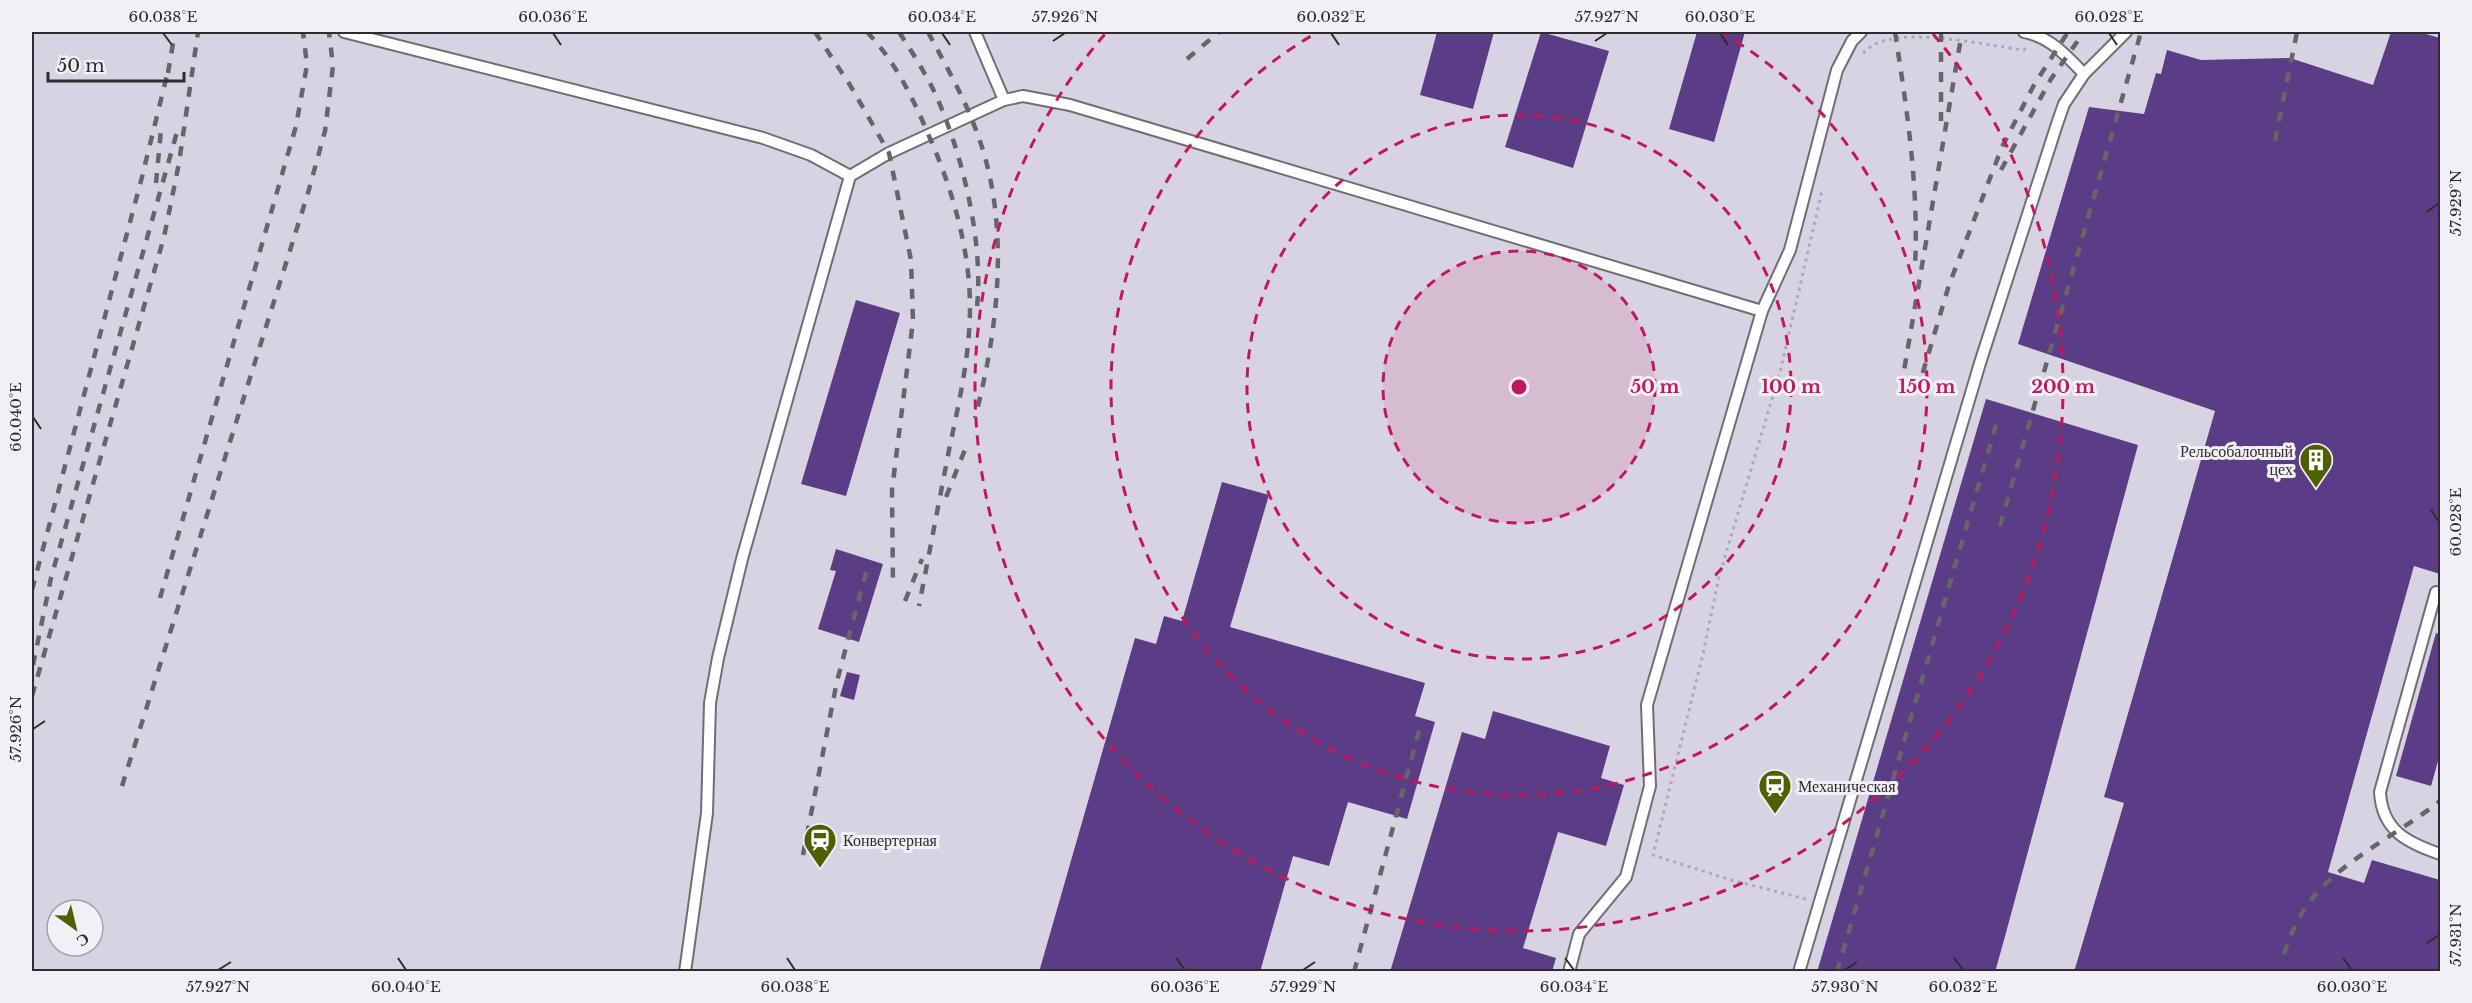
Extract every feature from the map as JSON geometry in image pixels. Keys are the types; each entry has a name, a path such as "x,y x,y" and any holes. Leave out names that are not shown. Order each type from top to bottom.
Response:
{"lane":[{"path":"344,32 763,138 811,155 850,176"},
{"path":"975,32 1005,100"},
{"path":"1569,972 1579,934 1626,877 1650,786 1647,705 1762,311 1790,250 1838,70 1852,41 1861,32"},
{"path":"1799,972 1980,363 2057,124 2064,104 2084,74 2126,32"},
{"path":"2029,33 2058,47 2084,74"},
{"path":"685,972 707,813 710,703 717,658 742,559 850,176 889,153 1005,100 1023,96 1070,105 1762,311"},
{"path":"2436,591 2380,792 2384,813 2404,839 2440,854"}],"path":[{"path":"1858,60 1871,46 1883,41 1926,38 2024,50 2029,33"},
{"path":"1819,903 1731,880 1653,855 1697,680 1719,577 1780,372 1823,186"}],"shaded area":[{"path":"32,32 2440,32 2440,971 32,971"}],"building":[{"path":"1437,32 1494,32 1473,109 1420,95"},
{"path":"1541,32 1609,51 1573,168 1505,147"},
{"path":"1697,32 1745,32 1714,142 1669,129"},
{"name":"Рельсобалочный цех","path":"2391,32 2419,32 2440,38 2440,574 2414,566 2328,872 2364,883 2372,860 2440,880 2440,972 2074,972 2124,803 2104,797 2215,411 2018,344 2089,107 2144,114 2156,73 2161,74 2167,50 2201,60 2290,58 2373,85"},
{"path":"856,300 900,313 846,496 801,484"},
{"name":"Рельсобалочный цех","path":"1986,399 2138,445 1995,972 1817,972"},
{"path":"1222,482 1269,495 1230,627 1425,683 1415,716 1435,722 1407,819 1348,802 1329,866 1293,856 1260,972 1039,972 1135,638 1156,644 1164,616 1182,621"},
{"path":"836,549 883,564 859,642 818,629 836,571 830,570"},
{"path":"2436,633 2440,634 2440,754 2431,786 2396,776"},
{"path":"847,672 860,675 854,700 840,696"},
{"path":"1493,711 1610,746 1601,778 1624,785 1606,846 1558,832 1523,948 1556,958 1552,972 1390,972 1462,732 1485,739"}],"railway":[{"path":"168,73 175,32"},
{"path":"32,696 164,237 179,163 198,32"},
{"path":"160,598 296,126 307,65 303,32"},
{"path":"122,786 308,193 325,131 333,66 329,32"},
{"path":"815,32 850,85 889,153 911,260 913,321 892,490 893,587"},
{"path":"867,32 886,55 902,81 937,156 958,219 969,285 970,325 963,379 919,606"},
{"path":"899,32 932,87 943,111 961,165 977,253 977,307"},
{"path":"928,32 971,117 987,165 994,200 998,274 995,310 990,347 975,418"},
{"path":"1187,59 1219,32"},
{"path":"1895,32 1914,178 1915,267"},
{"path":"1941,32 1941,121"},
{"path":"1901,388 1962,32"},
{"path":"1917,392 1949,285 2002,147 2034,85 2068,32"},
{"path":"2001,170 2051,79 2084,32"},
{"path":"2000,526 2141,32"},
{"path":"2275,141 2297,32"},
{"path":"32,590 169,67"},
{"path":"156,183 161,130"},
{"path":"33,665 51,578 177,132"},
{"path":"1837,972 1998,418"},
{"path":"946,497 968,442"},
{"path":"905,601 922,559"},
{"path":"803,855 837,681 868,565"},
{"path":"1354,972 1420,727"},
{"path":"2284,954 2300,916 2336,874 2440,801"}],"place":[{"name":"Рельсобалочный цех","path":"2316,489"},
{"name":"Механическая","path":"1775,815"},
{"name":"Конвертерная","path":"820,869"}]}
